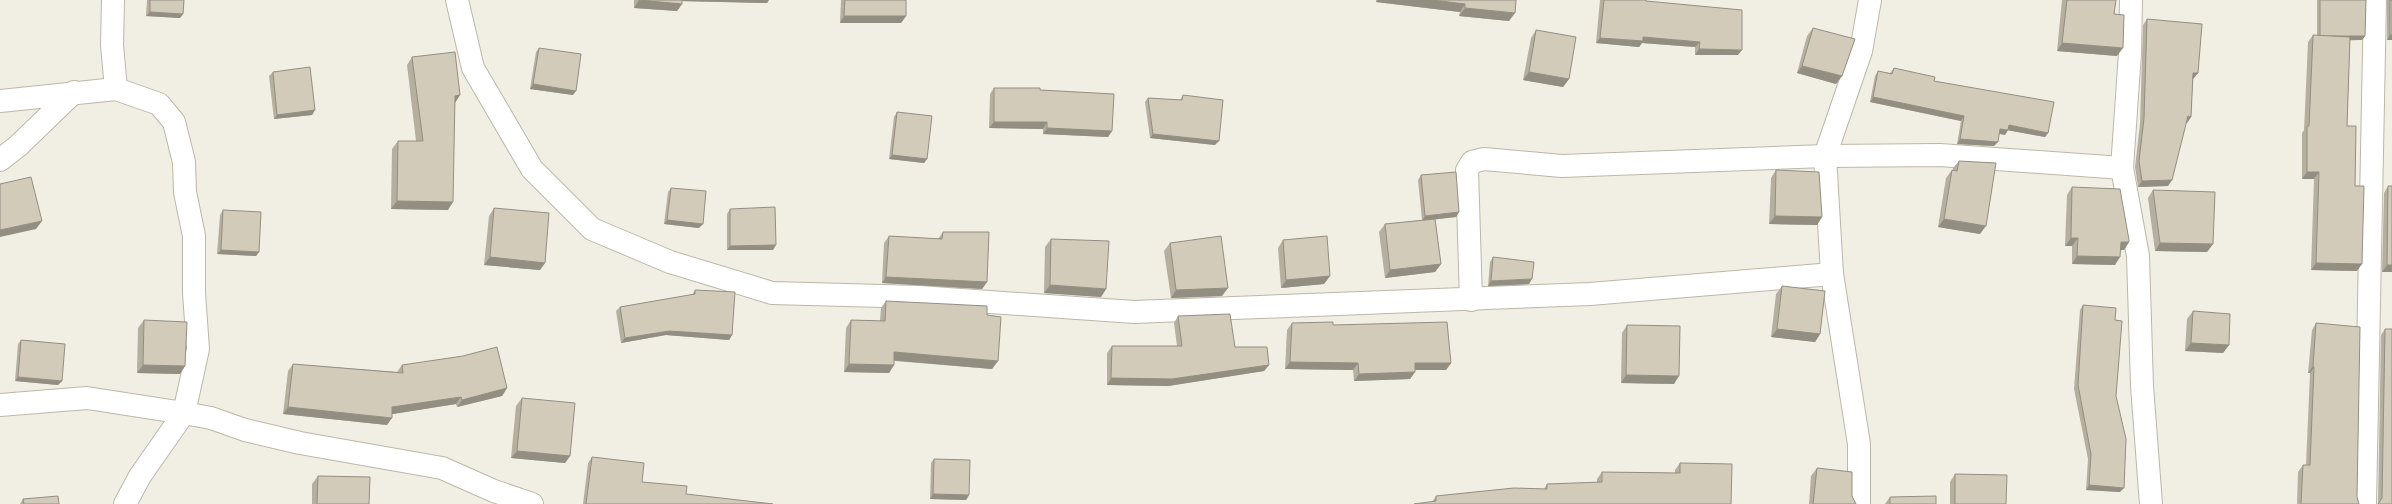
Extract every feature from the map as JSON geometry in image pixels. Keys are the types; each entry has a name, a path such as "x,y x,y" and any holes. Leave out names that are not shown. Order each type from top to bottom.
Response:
{"street":[{"path":"113,0 112,46 116,89"},
{"path":"457,0 472,68 532,168 592,229 670,262 772,292 919,297 1134,312 1471,300 1590,294 1832,274"},
{"path":"1859,504 1859,444 1832,274 1825,156 1861,51 1870,0"},
{"path":"2131,0 2130,52 2122,168 2138,256 2142,386 2151,504"},
{"path":"2365,504 2375,0"},
{"path":"0,101 74,92 116,89 159,104 174,122 184,162 186,192 194,236 194,293 198,349 184,413 140,476 124,504"},
{"path":"0,160 18,146 74,92"},
{"path":"1471,300 1467,170 1472,162 1484,159 1562,166 1825,156 1940,155 2122,168"},
{"path":"0,405 87,398 184,413 210,418 245,430 300,443 442,468 494,491 532,504"}],"building":[{"path":"150,0 184,0 183,14 150,12"},
{"path":"639,0 682,0 682,4"},
{"path":"845,0 906,0 906,16 844,16"},
{"path":"1432,0 1516,0 1515,13 1465,8 1465,4"},
{"path":"1604,0 1646,0 1742,10 1742,50 1699,49 1700,42 1643,37 1643,41 1600,38"},
{"path":"2067,0 2116,0 2114,14 2124,15 2123,48 2062,43"},
{"path":"2320,0 2366,0 2365,36 2320,36"},
{"path":"2390,0 2392,0 2392,35 2390,35"},
{"path":"2147,19 2202,24 2198,73 2193,73 2191,117 2188,116 2172,180 2142,181 2139,161 2144,118"},
{"path":"1813,28 1855,39 1842,76 1802,66"},
{"path":"1536,30 1576,37 1569,79 1529,72"},
{"path":"2313,35 2350,37 2347,126 2356,126 2355,186 2364,186 2362,264 2316,263 2319,172 2307,172 2307,126 2309,126"},
{"path":"539,48 581,54 576,91 533,84"},
{"path":"455,52 460,95 455,96 453,202 397,201 398,141 423,141 412,57"},
{"path":"310,67 315,110 277,115 273,72"},
{"path":"1894,68 1935,77 1934,81 2054,102 2048,133 2009,125 2008,130 2000,129 1998,142 1960,139 1964,116 1873,97 1878,71 1892,74"},
{"path":"994,88 1040,88 1040,90 1114,94 1112,131 1047,128 1047,122 994,122"},
{"path":"1183,95 1223,100 1219,141 1153,134 1148,98 1182,100"},
{"path":"897,112 932,116 927,159 892,155"},
{"path":"1959,161 1996,163 1986,226 1944,219 1952,170 1957,171"},
{"path":"1776,170 1819,172 1822,217 1775,216"},
{"path":"1456,172 1459,212 1425,216 1421,175"},
{"path":"31,177 42,221 0,230 0,184"},
{"path":"2388,186 2392,186 2392,265 2387,265"},
{"path":"2072,187 2120,189 2129,242 2121,242 2120,257 2077,256 2078,238 2071,238"},
{"path":"671,188 706,191 703,224 667,220"},
{"path":"2153,190 2215,192 2213,244 2160,243"},
{"path":"775,207 776,245 730,246 730,209"},
{"path":"494,208 549,213 545,263 490,257"},
{"path":"223,210 261,212 259,252 221,250"},
{"path":"1435,219 1441,264 1390,270 1385,224"},
{"path":"943,232 989,232 987,282 886,277 889,236 942,239"},
{"path":"1221,236 1228,288 1176,290 1170,243"},
{"path":"1327,236 1330,276 1286,280 1283,240"},
{"path":"1051,239 1109,241 1106,289 1050,285"},
{"path":"1493,257 1534,262 1532,279 1491,281"},
{"path":"1782,286 1825,291 1820,334 1777,329"},
{"path":"695,290 735,292 732,335 669,331 625,338 620,307 695,294"},
{"path":"886,301 987,306 987,315 1001,317 998,361 894,352 894,365 849,364 851,320 885,321"},
{"path":"2083,305 2116,308 2115,320 2122,321 2116,396 2126,439 2124,488 2089,485 2091,454 2078,385"},
{"path":"2193,311 2230,314 2229,345 2191,343"},
{"path":"1230,314 1235,347 1267,347 1269,365 1172,379 1111,378 1112,346 1182,346 1178,316"},
{"path":"144,320 187,322 185,366 143,365"},
{"path":"1333,322 1333,325 1447,322 1451,363 1415,363 1415,372 1359,374 1358,363 1290,362 1292,323"},
{"path":"2316,323 2360,327 2357,497 2359,504 2301,504 2303,465 2310,465"},
{"path":"1627,325 1680,326 1679,376 1626,375"},
{"path":"2385,329 2392,329 2392,504 2378,504 2382,498"},
{"path":"21,340 65,344 62,381 18,377"},
{"path":"497,347 507,388 462,400 461,397 392,407 392,418 288,407 293,364 403,373 402,365 463,356"},
{"path":"522,398 575,403 570,456 517,451"},
{"path":"592,457 644,463 642,482 687,486 686,494 773,504 586,504"},
{"path":"934,459 970,460 969,495 933,494"},
{"path":"1680,463 1732,464 1731,504 1414,504 1436,501 1436,496 1514,488 1547,489 1547,484 1602,482 1602,472 1680,473"},
{"path":"1817,468 1852,472 1852,496 1856,504 1813,504"},
{"path":"1955,474 2007,475 2006,504 1955,504"},
{"path":"318,476 370,477 369,504 317,504"},
{"path":"58,496 59,504 24,504 23,499"},
{"path":"1936,496 1936,504 1890,504 1890,497"}]}
